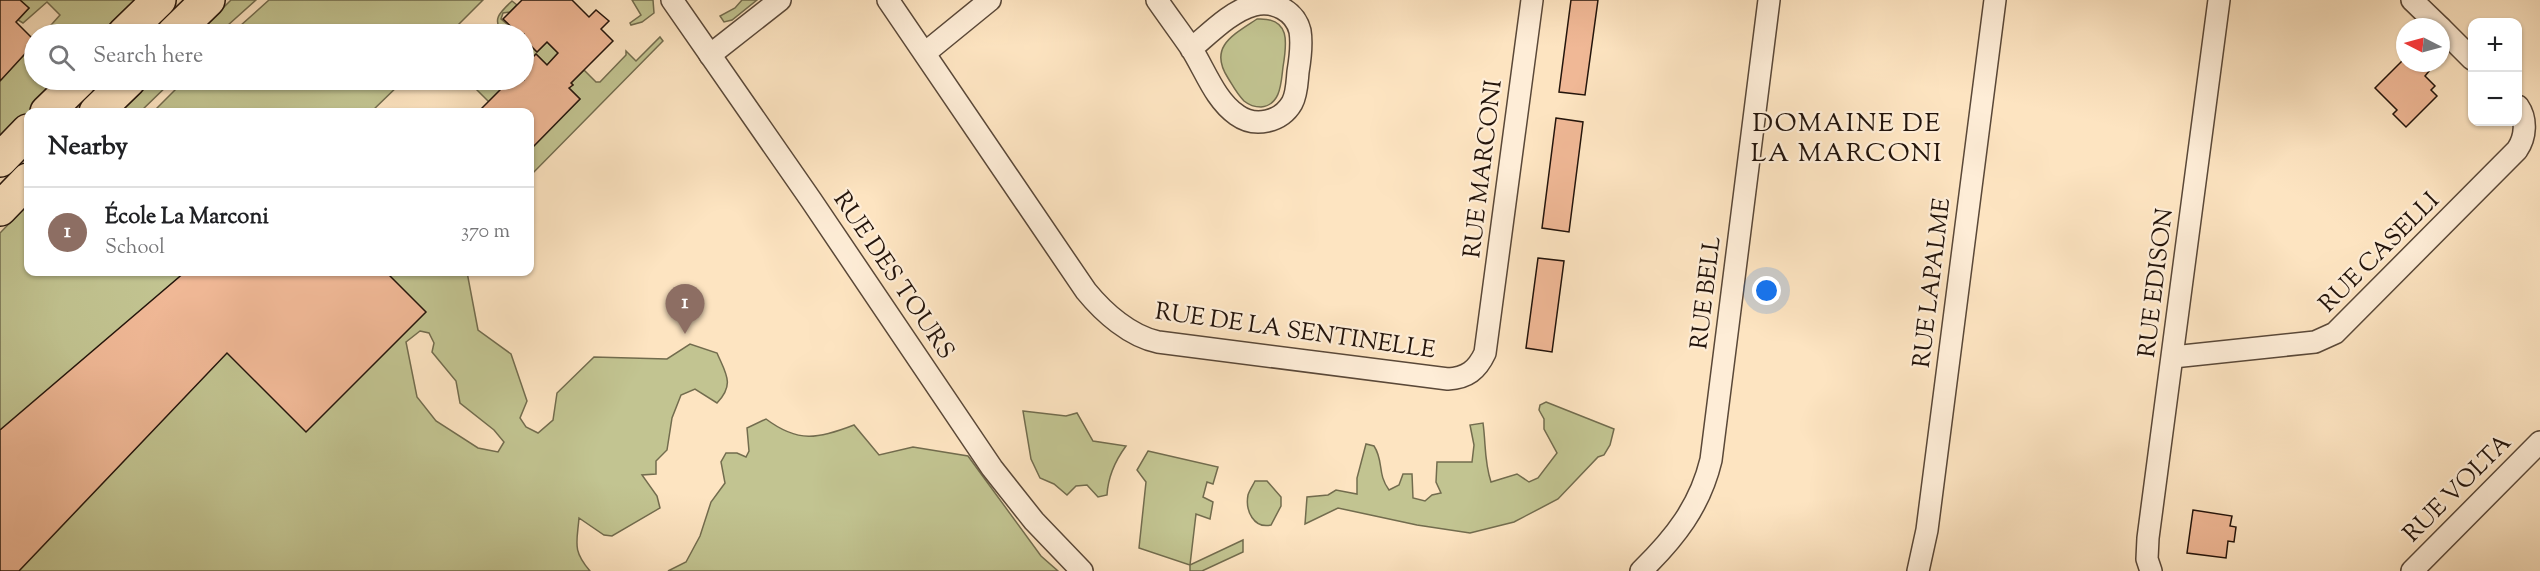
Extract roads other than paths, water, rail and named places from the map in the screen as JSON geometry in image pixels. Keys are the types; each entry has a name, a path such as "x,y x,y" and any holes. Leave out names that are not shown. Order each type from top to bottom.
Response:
{"main road":[{"path":"134,24 159,0"},
{"path":"183,24 208,0"},
{"path":"51,108 70,90"},
{"path":"100,108 119,90"},
{"path":"0,160 24,135"},
{"path":"0,209 24,184"}],"street":[{"name":"RUE DES TOURS","path":"672,0 992,468 1034,521 1082,571"},
{"path":"711,55 780,0"},
{"name":"RUE DE LA SENTINELLE","path":"888,0 1086,291 1102,308 1141,336 1165,343 1448,379 1462,377 1474,370 1482,360 1486,344"},
{"path":"925,52 990,0"},
{"path":"1157,0 1225,104 1239,117 1253,121 1271,121 1282,115 1292,103 1299,64 1300,33 1294,19 1284,8 1263,3 1248,7 1228,19 1191,49"},
{"name":"RUE MARCONI","path":"1486,344 1532,0"},
{"name":"RUE BELL","path":"1641,571 1671,541 1690,515 1705,482 1711,460 1769,0"},
{"name":"RUE LAPALME","path":"1918,571 1928,519 1995,0"},
{"name":"RUE EDISON","path":"2151,571 2147,559 2148,538 2219,0"},
{"path":"2412,0 2430,18"},
{"path":"2450,38 2468,56"},
{"name":"RUE CASELLI","path":"2173,357 2315,342 2335,333 2517,150 2523,140 2522,114"},
{"name":"RUE VOLTA","path":"2412,571 2540,442"}],"place":[{"name":"École La Marconi","path":"685,334"}],"district":[{"name":"DOMAINE DE LA MARCONI","path":"1847,139"}]}
